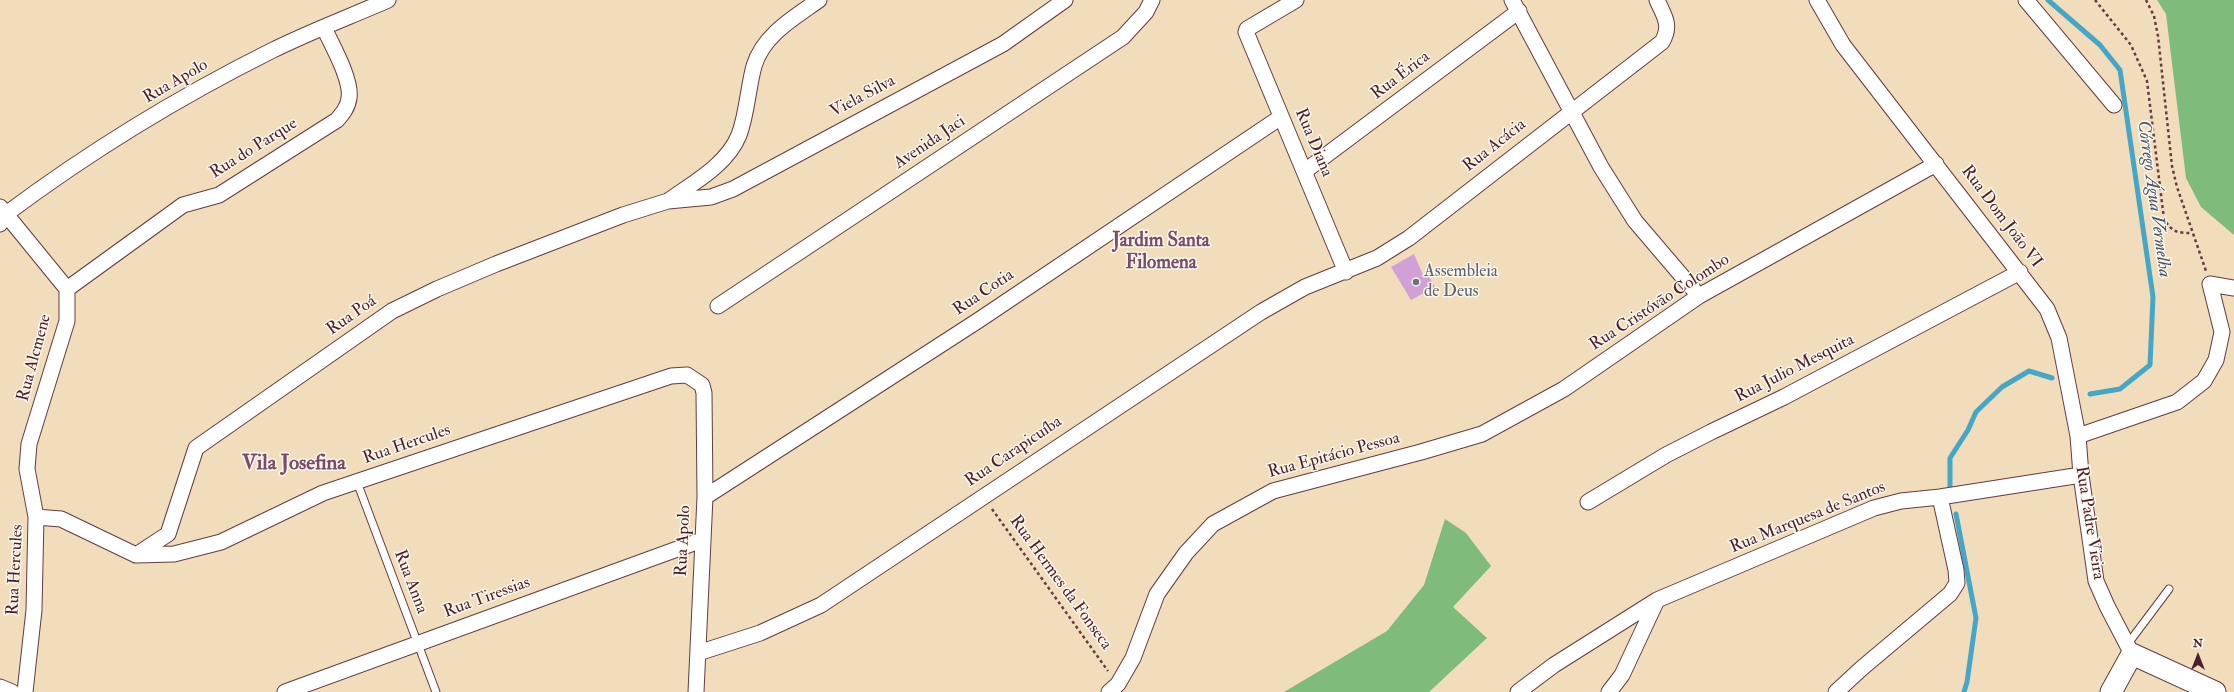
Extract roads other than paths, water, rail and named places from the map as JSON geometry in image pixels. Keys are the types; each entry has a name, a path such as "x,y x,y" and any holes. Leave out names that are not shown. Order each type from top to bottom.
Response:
{"main road":[{"path":"2111,692 2129,649 2215,692"}],"street":[{"name":"Rua Apolo","path":"2,215 62,172 200,89 272,50 388,0"},
{"path":"668,201 707,173 725,156 739,135 754,64 766,44 781,28 819,0"},
{"name":"Viela Silva","path":"668,201 711,197 733,189 1003,44 1065,0"},
{"name":"Avenida Jaci","path":"718,306 1123,37 1146,12 1152,0"},
{"name":"Rua Diana","path":"1296,0 1246,30 1346,272"},
{"name":"Rua Acácia","path":"1346,272 1377,258 1409,238 1662,42 1668,33 1667,23 1657,0"},
{"name":"Rua Dom João VI","path":"1816,0 1843,45 2020,272 2047,309 2059,338 2078,436"},
{"path":"2026,0 2114,105"},
{"path":"1516,6 1601,168 1635,221 1699,296"},
{"name":"Rua Érica","path":"1305,171 1516,6"},
{"name":"Rua do Parque","path":"67,289 182,205 219,195 337,120 346,109 350,97 346,79 324,28"},
{"name":"Rua Cotia","path":"706,497 979,320 1281,117"},
{"name":"Rua Cristóvão Colombo","path":"1421,452 1482,434 1564,389 1699,296 1936,164"},
{"name":"Rua Poá","path":"136,556 168,534 196,448 392,311 437,289 496,264 581,231 668,201"},
{"path":"2,215 67,289"},
{"name":"Rua Carapicuíba","path":"698,653 760,633 821,605 1261,312 1305,287 1346,272"},
{"name":"Rua Julio Mesquita","path":"1588,502 1666,455 1792,394 2020,272"},
{"path":"2078,436 2178,402 2204,381 2216,360 2222,332 2210,284 2234,288"},
{"name":"Rua Alcmene","path":"36,517 27,469 29,444 67,321 67,289"},
{"name":"Rua Hercules","path":"25,692 34,610 36,517 61,518 136,556 174,554 221,542 323,493 671,376 687,375 696,379 702,385 704,393"},
{"name":"Rua Apolo","path":"696,692 702,540 706,497 704,393"},
{"name":"Rua Padre Vieira","path":"2078,436 2081,476 2096,581 2129,649"},
{"name":"Rua Epitácio Pessoa","path":"1114,688 1133,658 1157,594 1186,552 1213,524 1273,491 1421,452"},
{"name":"Rua Marquesa de Santos","path":"1518,692 1554,665 1657,600 1874,508 1901,501 1940,497 2081,476"},
{"path":"1836,692 1862,668 1950,594 1956,583 1956,570 1940,497"},
{"name":"Rua Tiressias","path":"285,692 702,540"},
{"path":"1609,692 1622,675 1657,600"},
{"path":"0,687 12,692"}],"lane":[{"name":"Rua Anna","path":"356,482 436,692"},
{"path":"2129,649 2169,589"}],"waterway":[{"name":"Córrego Água Vermelha","path":"2048,0 2100,45 2120,70 2153,297 2150,365 2120,389 2090,394"},
{"name":"Córrego Água Vermelha","path":"1950,488 1950,458 1968,430 1976,412 2002,387 2029,371 2052,378"},
{"name":"Córrego Água Vermelha","path":"1956,514 1976,618 1967,682 1964,692"}],"place":[{"name":"Assembleia de Deus","path":"1416,282"}],"district":[{"name":"Jardim Santa Filomena","path":"1161,253"},
{"name":"Vila Josefina","path":"294,464"}]}
